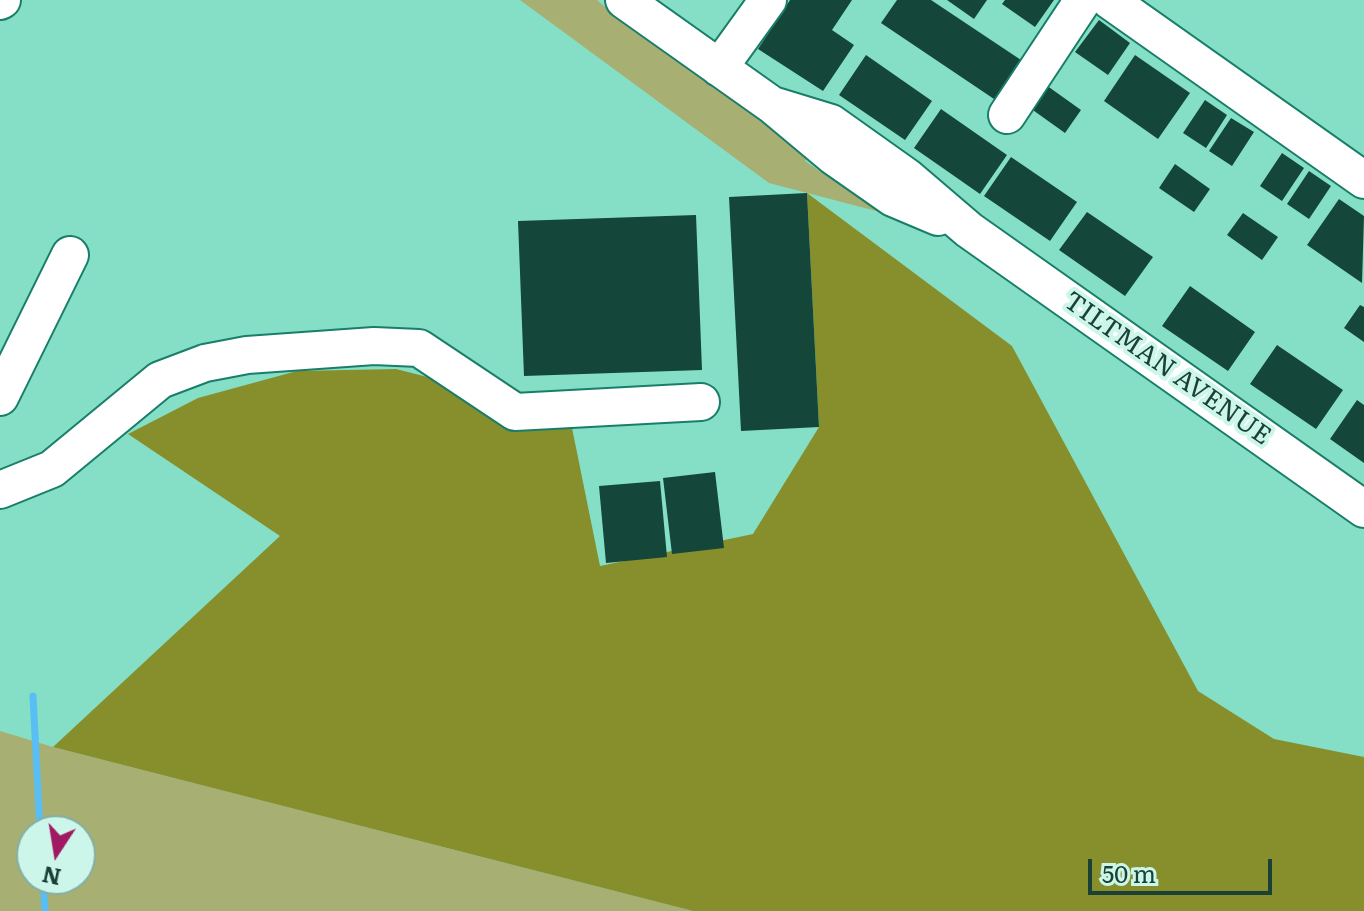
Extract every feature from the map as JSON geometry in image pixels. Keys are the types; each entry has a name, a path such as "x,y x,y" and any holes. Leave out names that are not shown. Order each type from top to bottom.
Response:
{"street":[{"name":"TILTMAN AVENUE","path":"624,0 772,105 831,123 907,177 969,230 1364,509"},
{"path":"719,68 768,0"},
{"path":"1007,115 1083,0"},
{"path":"1109,0 1364,180"},
{"path":"0,397 70,255"},
{"path":"0,490 52,469 160,380 205,363 247,355 374,346 419,348 515,412 701,402"}],"green space":[{"path":"520,0 597,0 635,32 667,50 810,151 805,161 880,212 769,183"},
{"path":"807,193 1012,346 1198,691 1274,739 1364,757 1364,911 693,911 53,747 280,536 128,434 198,398 297,371 396,369 569,413 600,566 753,534 819,427"},
{"path":"0,731 53,747 693,911 0,911"}],"building":[{"path":"790,0 852,0 832,30 854,45 823,91 758,49"},
{"path":"897,0 931,0 1027,64 1000,103 881,23"},
{"path":"947,0 987,0 974,19"},
{"path":"1005,0 1054,0 1035,27 1002,4"},
{"path":"1099,20 1130,43 1108,75 1075,52"},
{"path":"866,55 932,101 905,140 839,95"},
{"path":"1135,55 1190,93 1158,139 1104,101"},
{"path":"1046,85 1081,110 1065,133 1030,108"},
{"path":"1205,100 1227,115 1206,148 1183,133"},
{"path":"941,109 1007,155 980,194 914,148"},
{"path":"1231,118 1254,132 1232,166 1209,151"},
{"path":"1282,153 1304,168 1282,201 1260,186"},
{"path":"1011,157 1077,202 1050,241 984,196"},
{"path":"1175,164 1210,189 1194,212 1159,188"},
{"path":"1309,171 1331,186 1309,219 1287,204"},
{"path":"807,193 819,427 741,431 729,197"},
{"path":"1339,199 1364,216 1362,283 1307,245"},
{"path":"1087,212 1153,257 1125,296 1059,250"},
{"path":"1243,213 1278,237 1262,260 1227,235"},
{"path":"696,215 702,370 524,376 518,221"},
{"path":"1190,286 1255,332 1228,371 1162,326"},
{"path":"1360,305 1364,307 1364,342 1344,328"},
{"path":"1277,345 1343,390 1316,429 1250,384"},
{"path":"1357,400 1364,405 1364,463 1330,439"},
{"path":"715,472 724,548 672,554 663,478"},
{"path":"660,481 667,557 606,563 599,486"}],"waterway":[{"path":"33,696 39,815"},
{"path":"44,895 45,911"}]}
